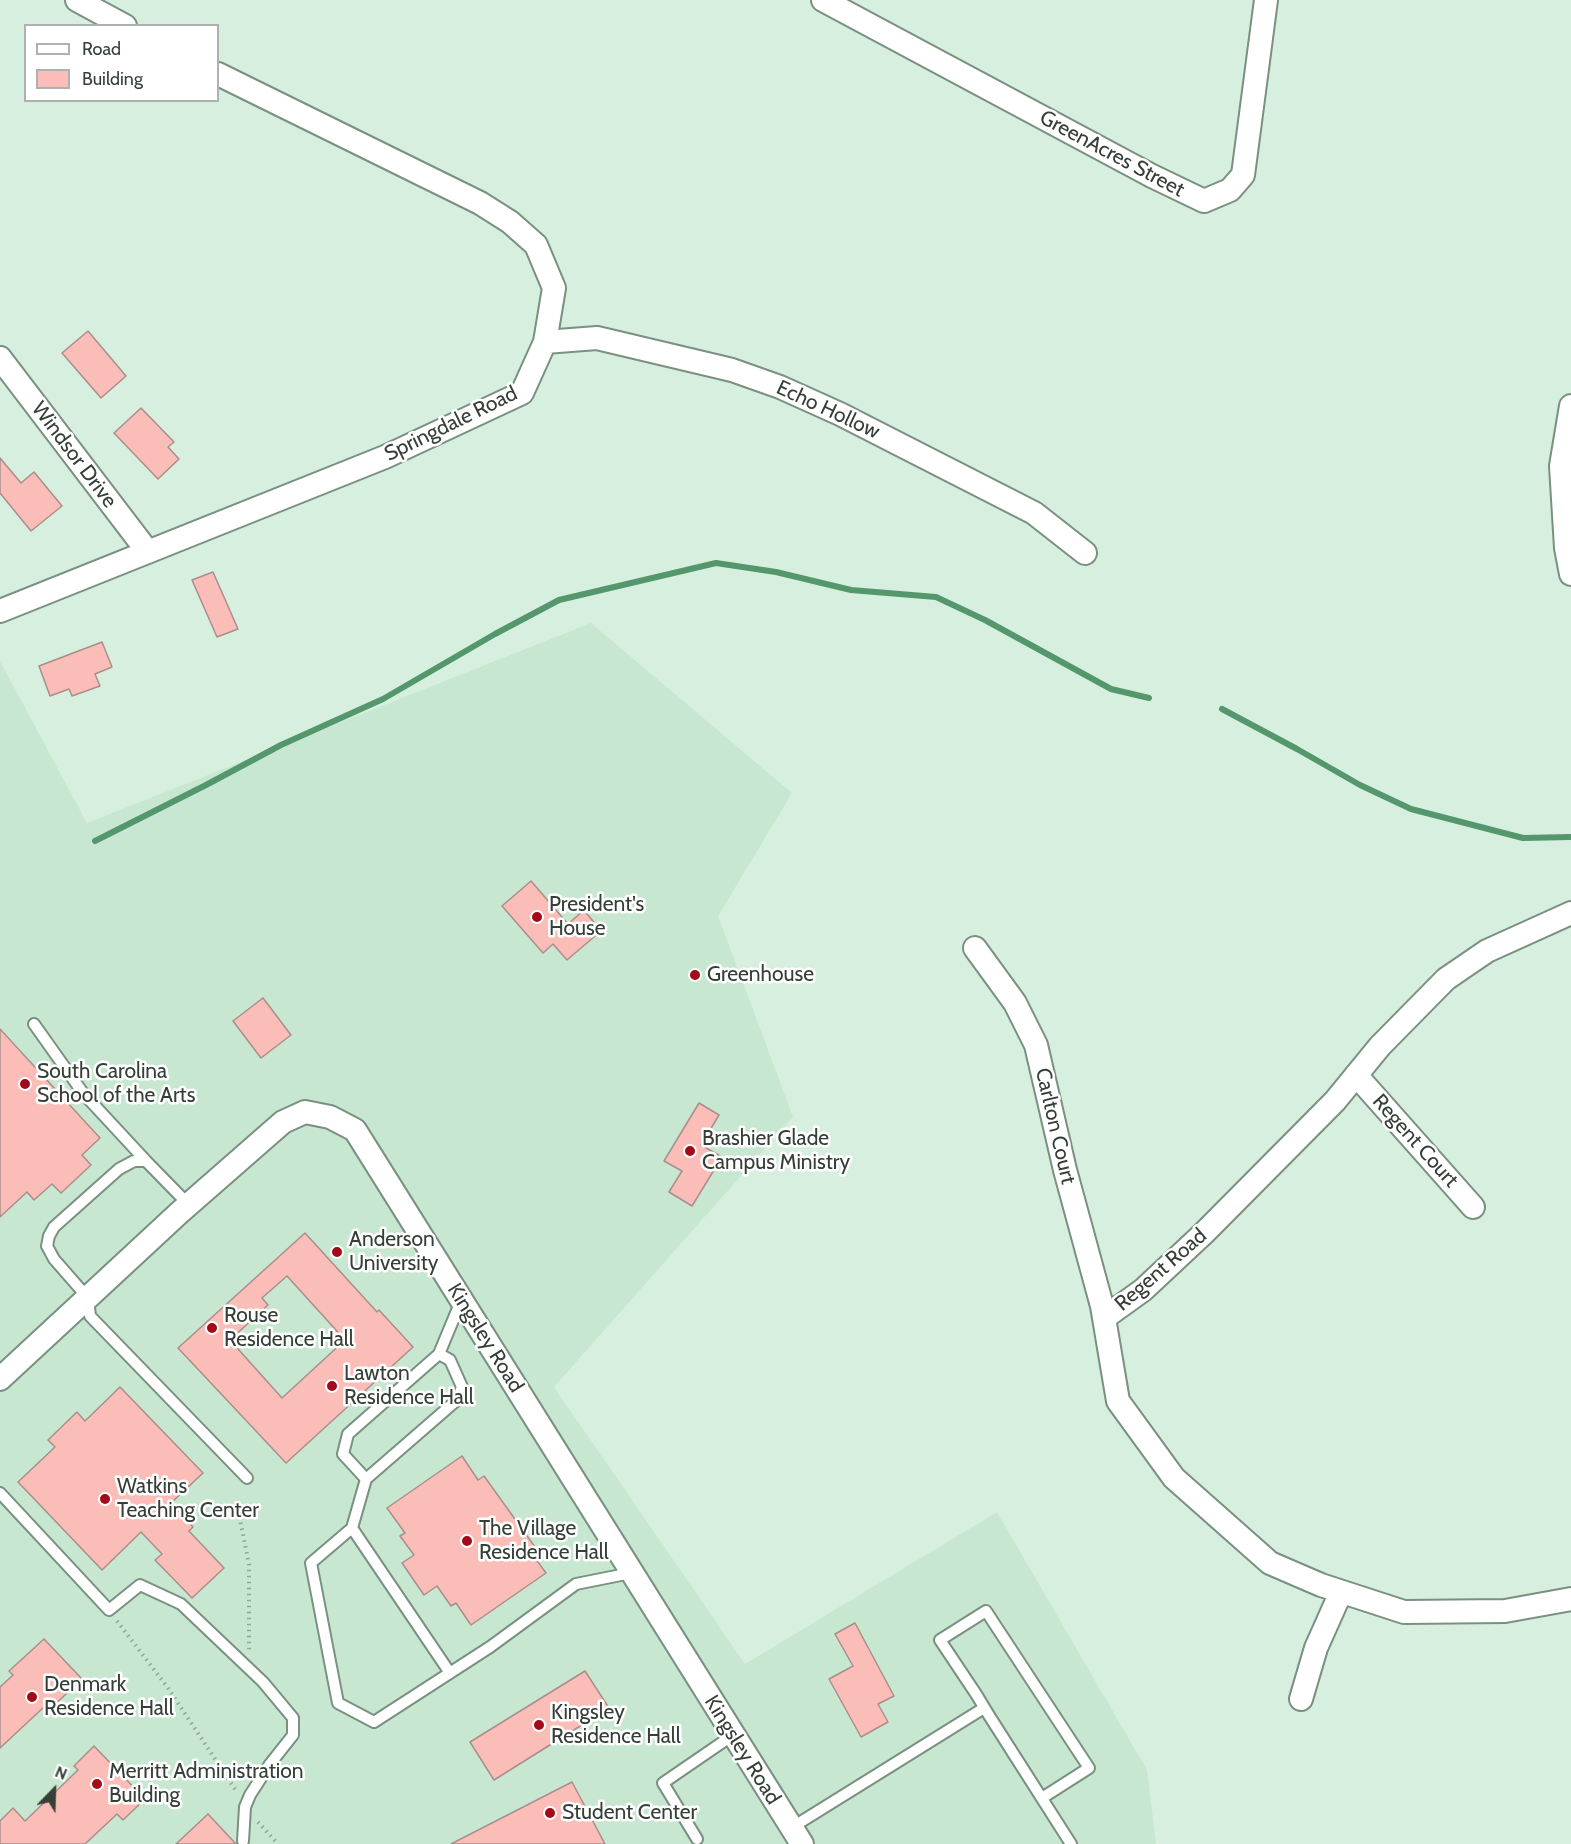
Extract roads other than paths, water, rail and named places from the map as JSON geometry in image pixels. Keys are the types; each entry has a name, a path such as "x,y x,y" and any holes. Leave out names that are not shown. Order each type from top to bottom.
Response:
{"street":[{"path":"77,0 121,24"},
{"name":"GreenAcres Street","path":"823,0 1152,176 1204,201 1230,190 1243,174 1266,0"},
{"name":"Springdale Road","path":"0,611 385,457 522,393 545,342 554,288 536,245 510,222 480,203 219,74"},
{"name":"Echo Hollow","path":"545,342 597,338 732,370 780,387 840,414 1034,513 1085,553"},
{"name":"Windsor Drive","path":"0,358 148,552"},
{"path":"1571,406 1561,466 1566,548 1571,574"},
{"name":"Regent Road","path":"1571,913 1487,951 1446,979 1380,1046 1335,1101 1204,1233 1143,1290 1104,1318 1118,1401 1174,1478 1270,1563 1341,1592 1404,1612 1505,1611 1571,1599"},
{"name":"Carlton Court","path":"975,948 1016,1003 1036,1044 1065,1170 1104,1318"},
{"name":"Regent Court","path":"1356,1075 1473,1207"},
{"name":"Kingsley Road","path":"0,1379 283,1122 305,1112 330,1117 355,1130 796,1836"},
{"path":"1301,1699 1316,1648 1341,1592"}],"lane":[{"path":"34,1024 83,1093 189,1205"},
{"path":"146,1161 134,1161 119,1169 54,1227 47,1246 54,1259 88,1298 90,1316 247,1478"},
{"path":"366,1479 344,1454 348,1434 439,1354 461,1300"},
{"path":"439,1354 450,1360 462,1387 457,1400 366,1479 352,1528 311,1563 338,1703 374,1722 490,1647 576,1584 631,1573"},
{"path":"0,1493 109,1610 140,1585 181,1604 263,1682 293,1718 293,1735 270,1764 245,1807 243,1841"},
{"path":"352,1528 450,1673"},
{"path":"1042,1798 1089,1768 986,1611 940,1640 1071,1844"},
{"path":"796,1836 984,1708"},
{"path":"698,1839 663,1783 733,1735"}],"waterway":[{"path":"95,841 281,745 383,699 559,600 716,563 776,572 851,590 936,597 985,620 1111,689 1149,698"},
{"path":"1222,709 1360,785 1411,809 1523,838 1571,837"}],"place":[{"name":"President's House","path":"537,917"},
{"name":"Greenhouse","path":"695,975"},
{"name":"South Carolina School of the Arts","path":"25,1084"},
{"name":"Brashier Glade Campus Ministry","path":"690,1151"},
{"name":"Anderson University","path":"337,1252"},
{"name":"Rouse Residence Hall","path":"212,1328"},
{"name":"Lawton Residence Hall","path":"332,1386"},
{"name":"Watkins Teaching Center","path":"105,1499"},
{"name":"The Village Residence Hall","path":"467,1541"},
{"name":"Denmark Residence Hall","path":"32,1697"},
{"name":"Kingsley Residence Hall","path":"539,1725"},
{"name":"Merritt Administration Building","path":"97,1784"},
{"name":"Student Center","path":"550,1813"}]}
